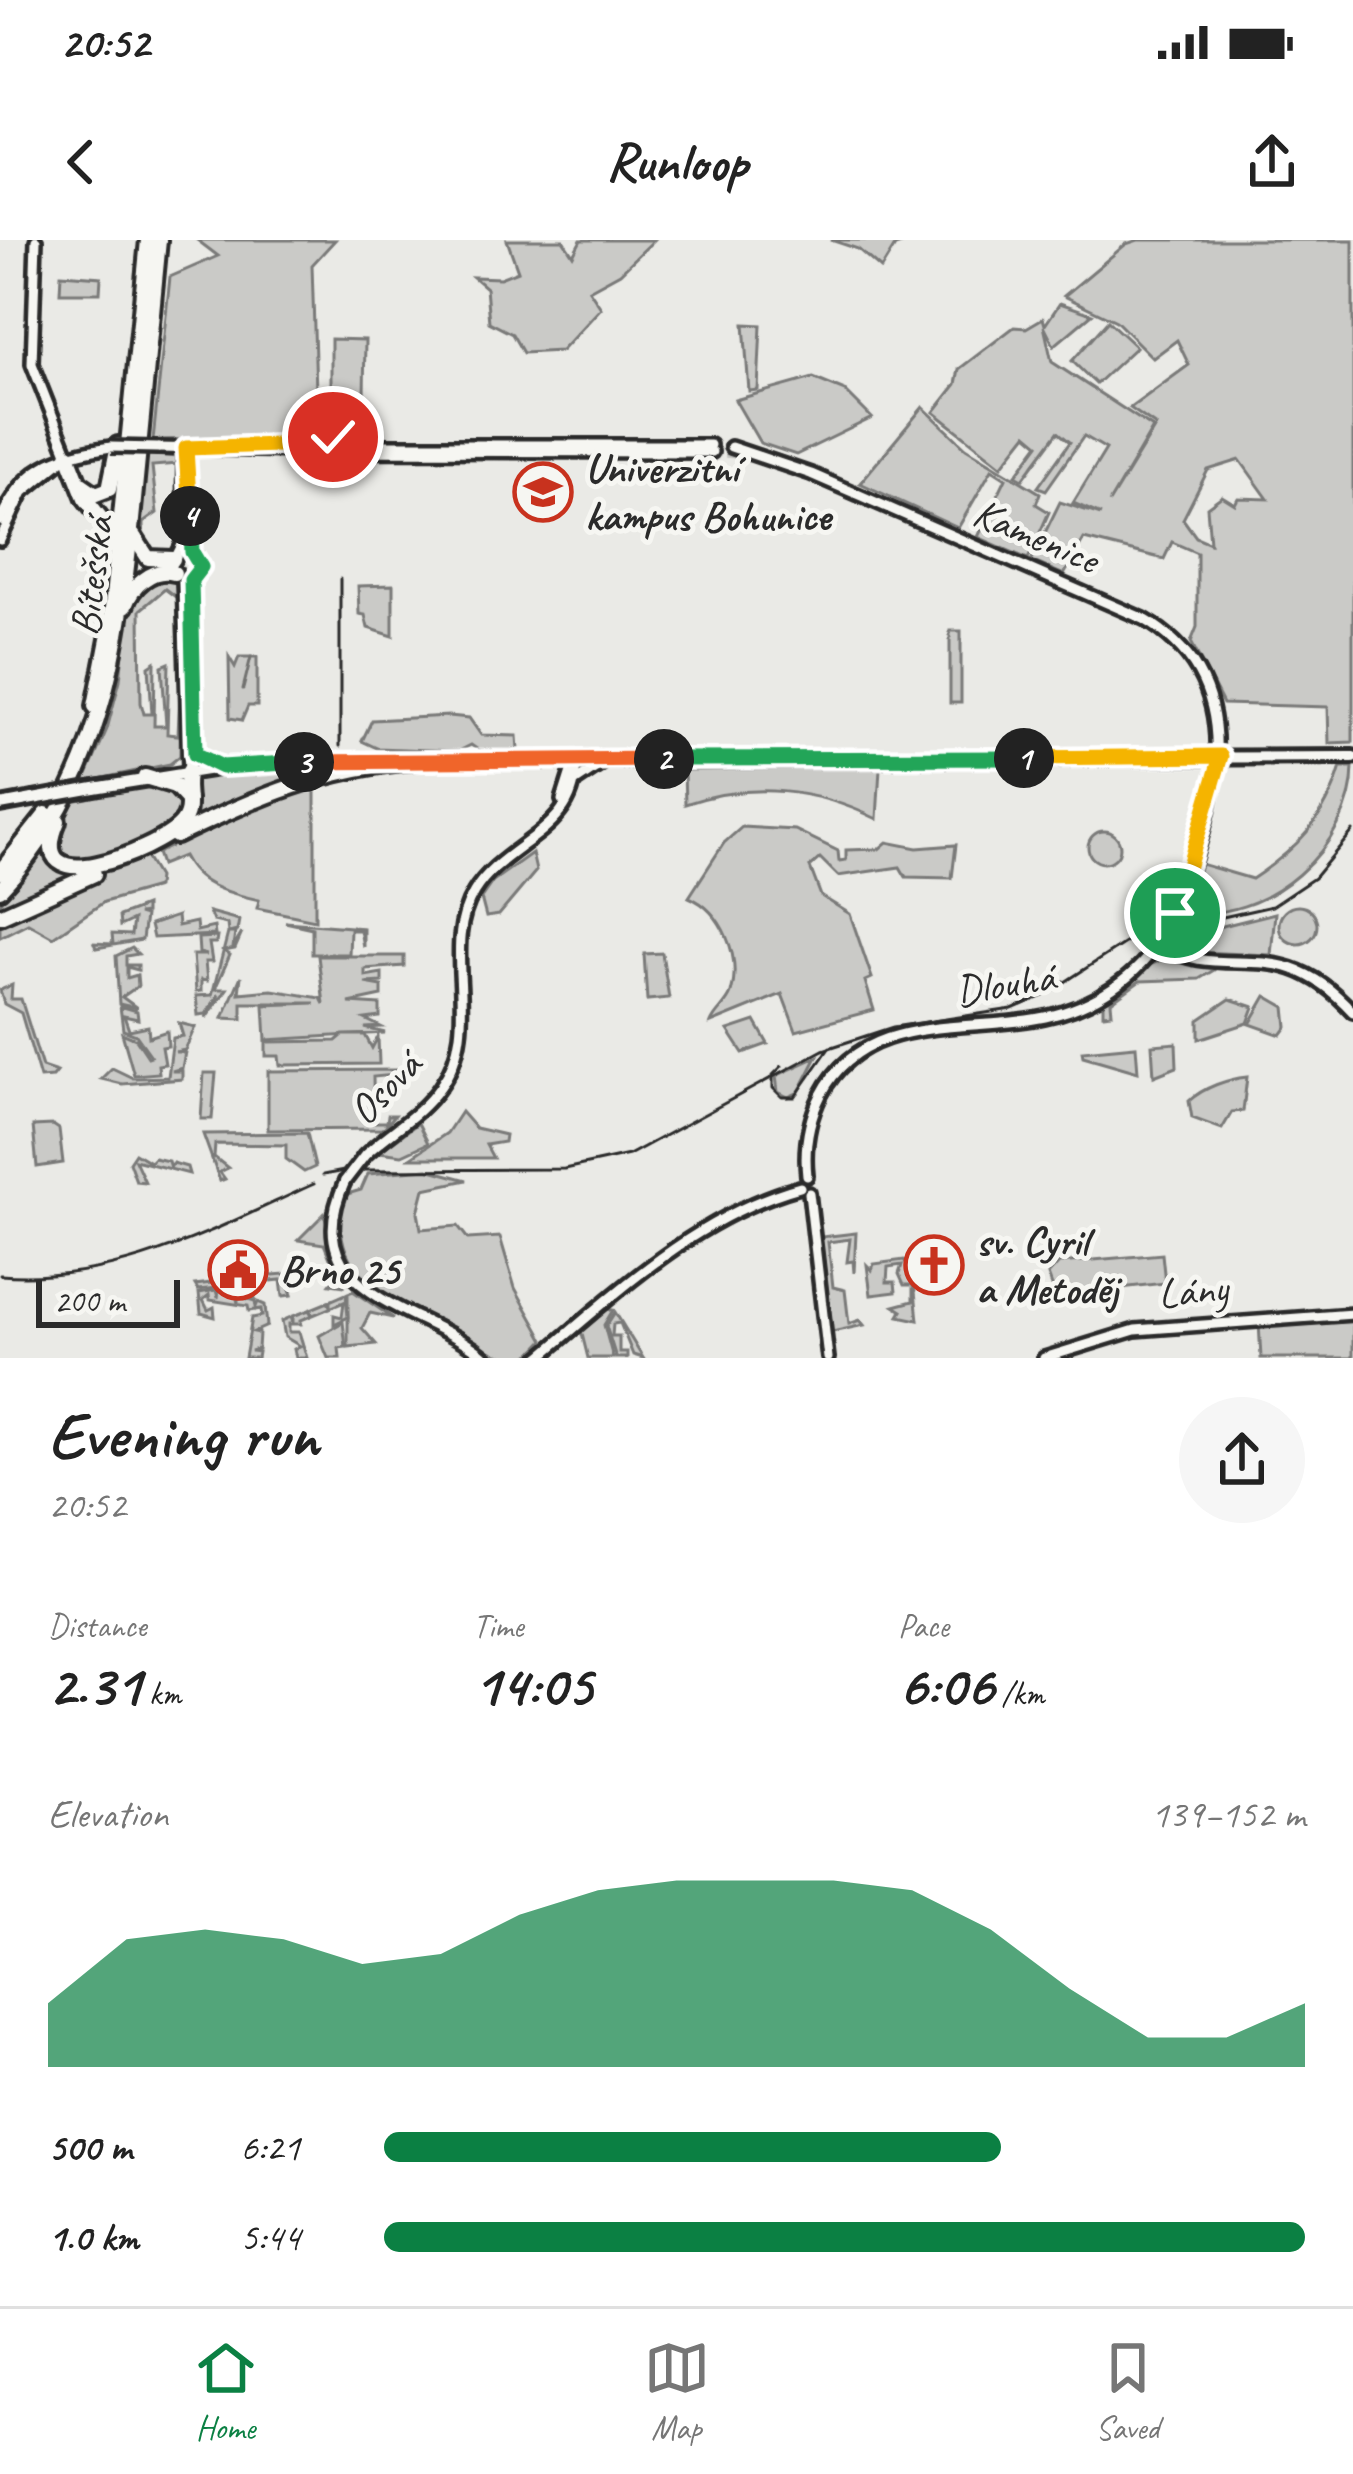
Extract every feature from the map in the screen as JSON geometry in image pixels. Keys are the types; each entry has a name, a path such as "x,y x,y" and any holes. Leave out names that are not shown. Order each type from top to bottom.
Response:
{"highway":[{"name":"Bítešská","path":"0,874 46,814 92,715 112,606 148,240"},
{"name":"Bítešská","path":"0,890 39,841 73,782 107,697 134,506 159,240"},
{"path":"80,483 96,494 112,483 138,334"},
{"path":"68,455 112,536 112,606"},
{"path":"134,506 138,548 154,561 182,566"},
{"path":"120,628 138,585 182,566"},
{"path":"0,916 306,779 359,766 416,761"},
{"path":"73,782 53,843 63,864 76,870 92,868 171,832 184,820 189,771"},
{"path":"171,839 193,810 194,779 189,771"},
{"path":"151,776 175,786 188,800"}],"main road":[{"path":"0,806 222,767 416,761 1353,757"}],"street":[{"path":"36,240 32,364 68,455"},
{"path":"314,447 325,434 339,448 711,448"},
{"path":"0,521 29,475 53,458 111,447 314,447 328,462 339,448"},
{"path":"186,448 182,566 189,771"},
{"name":"Kamenice","path":"738,452 811,474 1166,632 1181,645 1202,678 1221,756"},
{"path":"0,540 26,489 68,455"},
{"path":"189,749 200,760 222,767"},
{"path":"151,776 178,764 189,749"},
{"name":"Dlouhá","path":"805,1190 809,1127 828,1083 859,1052 902,1033 1042,1018 1089,1002 1133,972 1175,913 1221,756"},
{"path":"545,760 562,774 565,790"},
{"path":"575,760 575,781"},
{"path":"557,817 575,760"},
{"path":"575,781 608,760"},
{"name":"Osová","path":"486,1358 450,1334 380,1301 357,1282 335,1230 345,1181 365,1156 428,1102 451,1068 464,1022 462,930 474,893 494,868 557,817 575,781"},
{"path":"1160,940 1206,959 1287,965 1314,977 1353,1012"},
{"path":"539,1358 700,1232 748,1206 805,1190 828,1358"},
{"name":"Lány","path":"1044,1358 1135,1330 1353,1314"}],"shaded area":[{"path":"197,240 335,240 312,265 317,424 305,437 153,440 170,277 218,256"},
{"path":"507,240 563,240 573,255 581,240 654,240 620,273 589,290 601,308 561,351 523,353 512,334 489,322 486,288 473,277 500,278 518,271"},
{"path":"831,240 913,240 895,246 881,269 858,249"},
{"path":"1138,240 1353,240 1353,742 1329,743 1328,707 1223,704 1191,642 1197,627 1197,553 1172,542 1164,559 1084,539 1064,575 1031,561 1060,502 1101,515 1073,503 1106,449 1084,436 1046,490 1038,487 1070,442 1058,432 1023,479 1016,475 1039,444 1027,434 1002,466 934,412 956,384 959,369 1014,327 1026,328 1043,318 1045,325 1060,303 1092,314 1054,346 1044,326 1052,362 1153,428 1109,503 1156,426 1130,408 1189,365 1177,340 1153,358 1116,321 1064,296 1126,244","holes":["1240,460 1268,499 1238,498 1235,504 1222,496 1207,507 1210,543 1196,537 1183,519 1208,470"]},
{"path":"61,274 101,277 100,293 60,293"},
{"path":"1108,321 1136,347 1096,384 1072,361"},
{"path":"744,324 761,325 758,390 749,391"},
{"path":"331,339 365,340 364,396 331,395"},
{"path":"813,378 845,391 872,418 796,455 760,443 735,400"},
{"path":"923,407 966,448 1040,493 1036,504 1049,512 1028,559 978,537 1006,478 992,469 958,528 860,483"},
{"path":"145,454 177,457 177,464 152,466 157,513 143,523 143,545 137,519"},
{"path":"171,574 180,582 180,654 177,598 165,589 140,610 141,703 144,714 152,714 149,666 155,662 154,726 166,726 162,666 169,663 167,734 178,735 181,666 180,756 170,764 84,782 107,729 120,680 128,607 141,586"},
{"path":"393,585 393,636 368,628 365,615 359,614 358,586"},
{"path":"950,631 961,631 961,703 950,703"},
{"path":"229,657 235,667 239,657 257,657 257,706 248,706 242,720 230,718"},
{"path":"469,718 481,735 517,736 518,750 481,752 471,745 459,751 377,748 362,741 372,720"},
{"path":"343,766 191,826 196,775"},
{"path":"1341,767 1353,767 1338,825 1299,874 1244,906 1183,911 1201,864 1252,879 1283,856 1318,818"},
{"path":"880,768 877,819 830,800 782,792 734,793 685,804 684,770"},
{"path":"154,785 184,801 177,823 90,864 65,861 57,842 72,801"},
{"path":"315,788 315,920 257,908 259,900 204,881 183,856 161,865 157,853 215,824 274,798"},
{"path":"742,827 795,830 838,851 839,861 846,860 846,850 879,849 887,842 917,848 956,845 952,878 906,877 900,867 838,876 820,858 810,867 821,896 850,914 872,978 865,981 874,1010 796,1031 782,994 711,1023 731,993 734,965 720,924 689,897 724,843"},
{"path":"1104,831 1115,836 1120,847 1115,858 1104,863 1093,858 1088,847 1093,836"},
{"path":"46,848 61,870 74,875 0,910 0,903"},
{"path":"532,853 536,871 499,915 486,917 481,898 493,881"},
{"path":"144,854 158,877 157,887 104,902 53,937 28,923 0,937 0,919"},
{"path":"145,906 145,913 138,914 145,916 142,940 96,948 94,943 113,944 112,934 131,935 133,920 120,926 119,916"},
{"path":"1298,906 1311,912 1317,925 1311,938 1298,944 1285,938 1279,925 1285,912"},
{"path":"209,912 239,920 237,931 229,933 235,933 233,948 242,933 235,949 224,951 230,955 215,989 227,989 206,1018 219,994 206,1014 198,1015 196,996 212,995 228,933 227,924 213,921"},
{"path":"1275,913 1271,955 1196,952 1170,939"},
{"path":"177,916 178,926 196,922 197,931 214,927 215,935 153,938 150,925"},
{"path":"285,922 363,928 363,947 360,930 350,930 349,954 312,954 312,928"},
{"path":"217,937 216,943 209,943 212,962 205,962 207,981 201,980 201,991 196,992 193,955 207,955 199,953 198,938"},
{"path":"132,948 138,954 126,956 126,965 138,965 138,970 127,967 127,978 137,975 138,986 122,997 137,1008 119,1004 116,956"},
{"path":"662,953 669,998 647,1000 644,954"},
{"path":"318,956 404,956 404,966 365,969 365,976 382,973 382,982 365,983 382,986 382,996 349,1003 380,1005 380,1017 365,1019 381,1027 365,1028 385,1033 266,1040 264,1005 315,1003 242,1003 242,1019 223,1018 241,976 239,993 272,990 321,998 324,1004"},
{"path":"1168,957 1213,965 1214,970 1199,979 1140,981 1111,1002 1112,1013 1103,1014 1103,1002 1147,966"},
{"path":"12,985 11,999 21,999 42,1067 57,1072 53,1077 40,1078 21,1013 4,1004 0,990"},
{"path":"1266,996 1285,1007 1287,1027 1281,1035 1250,1024"},
{"path":"1230,999 1254,1007 1248,1023 1199,1039 1199,1020"},
{"path":"120,1006 137,1011 138,1019 124,1016 129,1030 148,1026 149,1037 167,1031 168,1046 162,1047 165,1064 158,1065 159,1073 134,1075 122,1033 136,1039 151,1056 136,1035 123,1030"},
{"path":"755,1021 768,1044 743,1053 728,1030"},
{"path":"179,1023 195,1027 185,1050 175,1052 185,1052 182,1068 172,1071 182,1071 182,1079 122,1084 101,1079 112,1068 133,1078 168,1077 173,1038 183,1036"},
{"path":"343,1035 365,1035 372,1048 378,1037 379,1064 280,1065 279,1056 266,1056 266,1042 336,1041"},
{"path":"1176,1043 1177,1067 1154,1076 1152,1045"},
{"path":"1136,1046 1138,1072 1083,1056 1082,1051"},
{"path":"817,1057 799,1092 788,1097 778,1092 776,1076"},
{"path":"395,1070 395,1075 373,1077 374,1122 387,1122 388,1115 395,1115 383,1129 268,1130 268,1071"},
{"path":"204,1073 216,1073 212,1119 201,1119"},
{"path":"1247,1077 1243,1111 1232,1112 1222,1129 1192,1118 1189,1101 1195,1096 1216,1084"},
{"path":"461,1112 475,1128 505,1135 504,1142 486,1145 493,1158 410,1158 447,1133"},
{"path":"418,1123 428,1143 402,1155 379,1152"},
{"path":"33,1126 59,1129 63,1163 37,1167"},
{"path":"307,1133 315,1167 304,1172 286,1159 286,1145 215,1144 214,1157 228,1168 220,1172 225,1179 220,1181 203,1134"},
{"path":"135,1153 150,1162 154,1158 168,1161 170,1168 173,1163 187,1167 189,1174 135,1160 145,1182 136,1181 129,1162"},
{"path":"427,1169 467,1180 424,1189 418,1212 421,1229 458,1226 468,1239 500,1237 515,1288 544,1340 527,1358 494,1353 405,1307 384,1295 353,1265 341,1222 344,1195 361,1190 368,1174"},
{"path":"324,1214 344,1286 330,1284 337,1275 324,1244 298,1240"},
{"path":"856,1233 854,1273 853,1261 847,1262 850,1239 828,1242 833,1287 845,1290 849,1324 860,1320 864,1325 832,1332 821,1237"},
{"path":"1162,1254 1165,1283 1050,1296 1054,1291 1048,1275 1059,1263"},
{"path":"904,1260 913,1272 918,1320 899,1316 902,1311 894,1306 913,1301 913,1285 904,1285 899,1274 902,1265 888,1267 887,1282 895,1282 896,1292 871,1295 867,1265 872,1270 874,1264"},
{"path":"285,1274 292,1295 283,1296 281,1280 250,1283 255,1298 217,1288 198,1290 195,1285 245,1279 247,1285 247,1277"},
{"path":"216,1290 218,1298 219,1290 236,1295 238,1303 238,1296 255,1301 256,1307 258,1302 265,1305 267,1326 254,1332 259,1333 258,1349 251,1351 258,1352 257,1358 245,1358 252,1318 262,1316 261,1309 249,1311 248,1306 210,1300 209,1295 203,1300 208,1310 214,1307 215,1317 201,1313 199,1293"},
{"path":"353,1291 393,1318 370,1313 362,1328 376,1344 348,1347 348,1293"},
{"path":"346,1294 348,1317 334,1324 334,1315 342,1317 344,1302 301,1324 289,1324 289,1332 299,1332 307,1358 296,1358 294,1349 300,1346 285,1337 282,1321 291,1317 293,1323 293,1316 309,1310 312,1315 311,1309 328,1302 330,1306 330,1301"},
{"path":"607,1309 613,1310 604,1325 613,1358 588,1358 581,1330"},
{"path":"615,1312 643,1358 633,1355 620,1323 613,1324 612,1336 619,1336 619,1352 627,1352 627,1358 616,1358 606,1326"},
{"path":"1353,1319 1353,1358 1261,1358 1259,1323"},
{"path":"343,1322 346,1347 339,1348 340,1358 328,1358 319,1336"}],"waterway":[{"path":"243,689 251,657"},
{"path":"292,1277 292,1290"}],"tunnel":[{"path":"712,452 735,454"}],"tram line":[{"path":"340,579 340,746"},
{"path":"363,1170 564,1169 629,1155 823,1050 893,1027 1012,1009 1045,995 1134,937 1272,906 1314,878 1353,831"},
{"path":"782,1066 773,1075 773,1088 782,1097 795,1097 830,1047"},
{"path":"323,1175 344,1171"},
{"path":"0,1275 43,1276 123,1262 200,1235 314,1184"}],"place":[{"name":"Univerzitní kampus Bohunice","path":"543,492"},
{"name":"sv. Cyril a Metoděj","path":"934,1265"},
{"name":"Brno 25","path":"238,1270"}],"route":[{"path":"333,437 322,434 308,444 186,448 190,455 190,543 201,567 191,580 192,747 200,760 222,767 1221,756 1175,913"}]}
